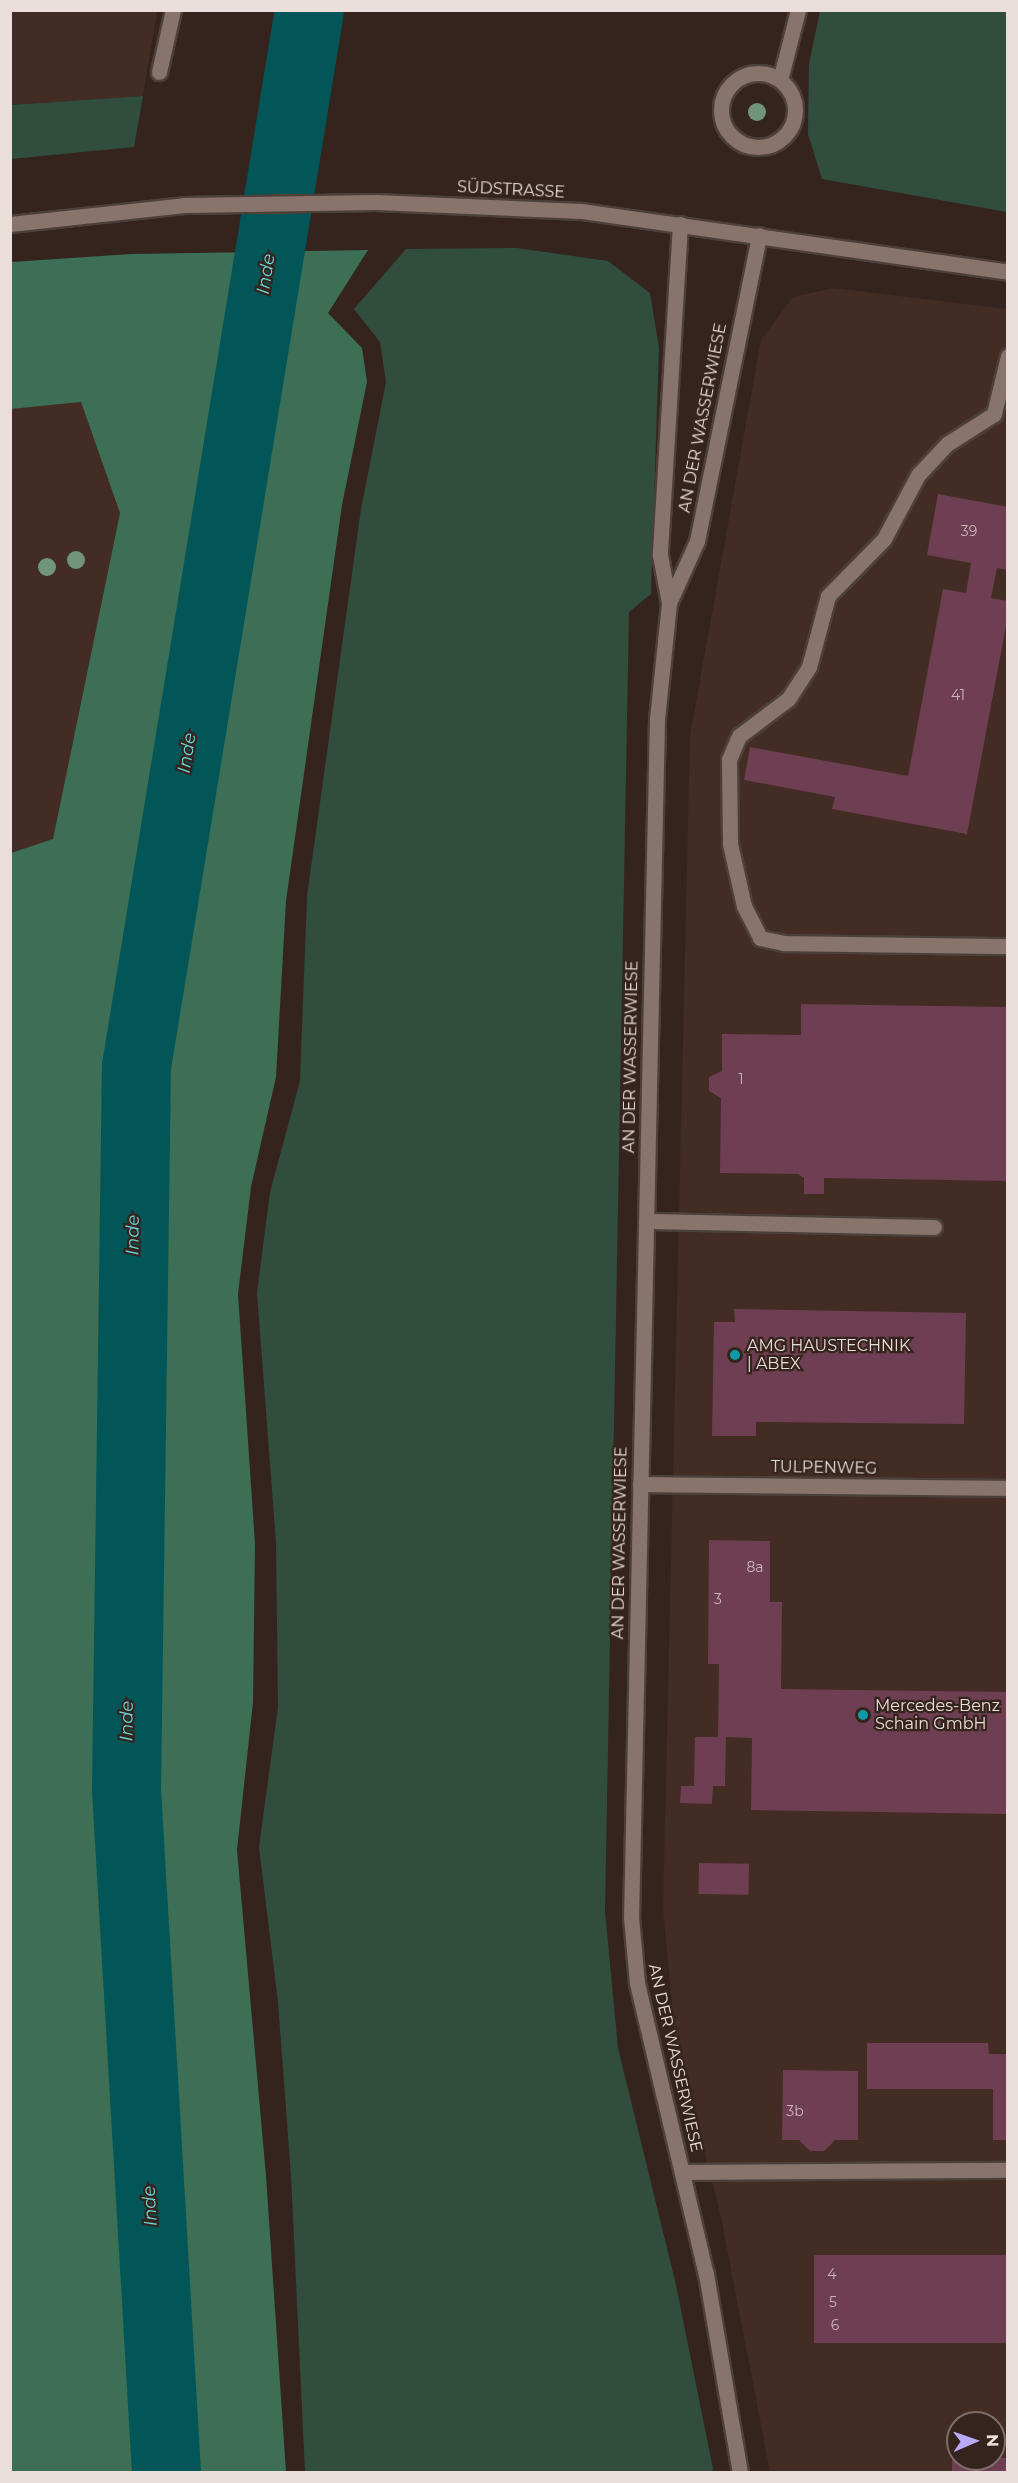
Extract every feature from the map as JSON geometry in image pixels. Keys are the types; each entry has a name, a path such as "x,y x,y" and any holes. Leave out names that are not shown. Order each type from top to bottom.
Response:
{"street":[{"path":"159,72 173,10"},
{"path":"780,80 760,73 748,74 728,88 723,99 724,124 740,142 763,147 785,136 792,126 795,102 780,80 798,10"},
{"name":"SÜDSTRASSE","path":"10,224 184,206 376,202 580,211 1008,272"},
{"name":"AN DER WASSERWIESE","path":"681,224 660,555 669,603 657,719 630,1917 637,1983 706,2274 740,2472"},
{"name":"AN DER WASSERWIESE","path":"669,603 697,541 759,235"},
{"path":"1008,356 994,414 947,444 918,475 884,539 828,596 810,667 788,699 739,736 729,759 729,770 730,844 744,906 760,938 784,943 1008,946"},
{"path":"646,1221 934,1227"},
{"name":"TULPENWEG","path":"640,1484 1008,1488"},
{"path":"682,2172 1008,2170"}],"shaded area":[{"path":"11,11 157,11 143,96 11,105"},
{"path":"833,288 1007,309 1007,2472 770,2472 721,2217 675,2036 663,1908 690,736 761,340 793,297"},
{"path":"81,402 120,513 53,840 11,853 11,409"}],"green space":[{"path":"820,11 1007,11 1007,212 822,179 808,134 809,64"},
{"path":"143,96 134,147 11,159 11,105"},
{"path":"517,248 608,261 650,293 659,348 651,594 629,612 605,1911 618,2048 676,2285 713,2469 712,2472 305,2472 291,2176 278,2002 259,1847 278,1707 276,1542 257,1293 270,1192 300,1081 307,896 361,509 386,382 380,342 354,309 406,249"},
{"path":"368,250 328,313 362,348 367,382 342,505 286,901 276,1077 251,1187 238,1294 255,1544 253,1702 237,1850 266,2176 286,2472 11,2472 11,853 53,839 120,513 81,402 11,409 11,262 131,254"}],"building":[{"path":"938,494 1008,507 1008,570 997,568 991,598 1008,601 1008,615 967,834 832,809 835,797 744,780 750,747 908,776 943,589 966,593 971,563 927,555"},
{"path":"801,1004 1008,1007 1008,1181 824,1178 824,1194 804,1194 804,1178 798,1174 720,1173 721,1098 709,1091 709,1077 722,1071 722,1034 801,1035"},
{"path":"734,1309 966,1313 964,1424 756,1422 756,1436 712,1436 714,1322 735,1322"},
{"name":"Mercedes-Benz Schain GmbH","path":"709,1540 770,1541 770,1602 782,1602 781,1689 1008,1692 1008,1814 751,1810 752,1738 726,1737 725,1786 713,1786 712,1804 680,1803 681,1786 694,1786 695,1737 718,1737 719,1664 708,1664"},
{"path":"699,1863 749,1864 748,1895 698,1894"},
{"path":"867,2043 988,2043 989,2054 1008,2054 1008,2140 993,2140 993,2089 867,2089"},
{"path":"783,2070 858,2071 858,2140 835,2140 824,2151 810,2151 799,2140 782,2140"},
{"path":"814,2255 1008,2255 1008,2343 814,2343"},
{"path":"1006,2458 1008,2458 1008,2472 952,2472 1006,2471"}],"waterway":[{"name":"Inde","path":"166,2472 126,1788 136,1066 309,10"}],"place":[{"name":"AMG HAUSTECHNIK | ABEX","path":"735,1355"},
{"name":"Mercedes-Benz Schain GmbH","path":"863,1715"}]}
